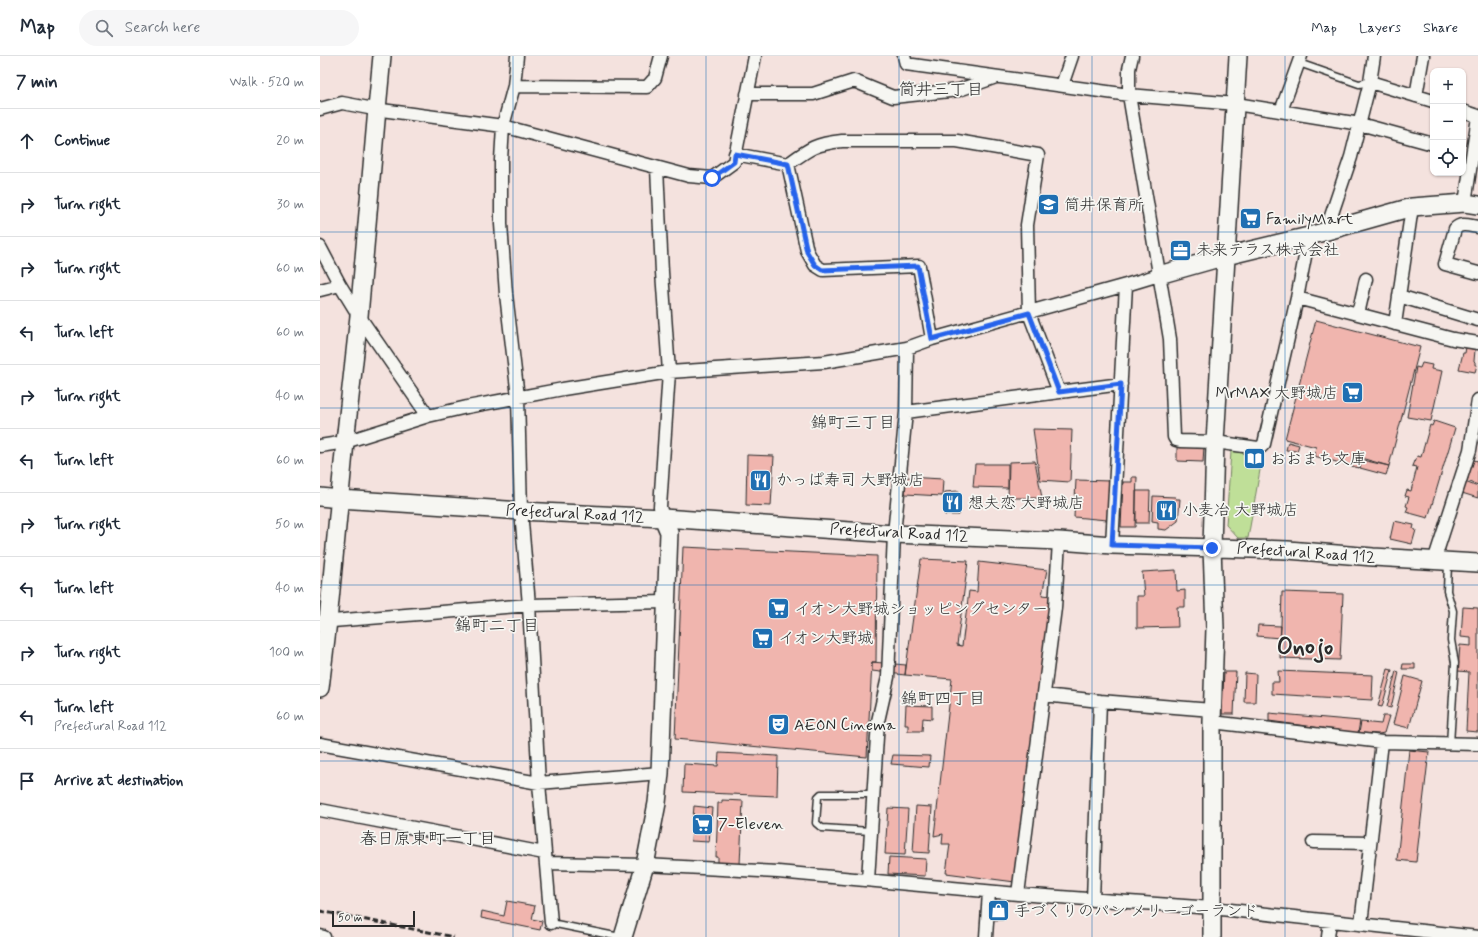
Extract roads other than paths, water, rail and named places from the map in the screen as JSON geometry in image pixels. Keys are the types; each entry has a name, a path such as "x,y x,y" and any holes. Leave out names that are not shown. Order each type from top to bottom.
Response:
{"street":[{"path":"320,688 324,621 340,499 344,442 359,316 376,109 382,56"},
{"path":"517,56 514,86 503,126 501,160 501,224 506,294 518,397 521,511 529,605 539,783 551,923"},
{"path":"514,86 647,87 655,78 661,56"},
{"path":"320,109 342,103 503,126 689,176 712,178 734,162 755,56"},
{"path":"904,56 906,64 1129,95 1236,104 1360,124 1430,143"},
{"path":"1062,85 1072,56"},
{"path":"1132,56 1129,69 1129,95 1170,339 1174,437 1176,440 1215,442 1258,448 1264,444 1297,298 1309,236"},
{"path":"1212,937 1212,716 1216,628 1212,548 1215,442 1238,56"},
{"path":"1326,231 1351,158 1370,82 1374,56"},
{"path":"1416,96 1423,56"},
{"path":"1281,111 1300,59"},
{"path":"747,94 813,94 854,82 893,97 959,90 997,76"},
{"path":"1370,82 1430,100"},
{"path":"320,446 344,442 428,416 518,397 669,372 824,362 907,348 932,339 1029,313 1226,256 1309,236 1412,207 1471,204 1467,154 1478,116 1466,112"},
{"path":"735,154 788,164 809,149 823,143 842,141 957,141 1038,154 1027,225 1029,313 1059,392"},
{"path":"788,164 807,252 815,265 822,270 918,266 932,339"},
{"path":"621,937 645,865 657,803 660,773 669,532 660,507 669,372 657,168"},
{"path":"1395,324 1412,207"},
{"path":"1478,227 1461,224 1455,229 1445,264 1478,273"},
{"path":"320,247 340,285 359,316 428,416"},
{"path":"1358,314 1366,279"},
{"path":"320,290 340,285"},
{"path":"1112,545 1126,285"},
{"path":"1400,296 1478,320"},
{"path":"1297,298 1453,339 1478,343"},
{"path":"868,880 878,720 888,678 894,534 906,412 907,348"},
{"path":"906,412 1121,384"},
{"path":"1441,561 1475,431 1478,400"},
{"name":"Prefectural Road 112","path":"320,497 894,534 1059,541 1112,545 1288,550 1478,563"},
{"path":"1018,894 1055,608 1059,541"},
{"path":"324,621 529,605 666,602"},
{"path":"1044,695 1212,716 1382,742 1478,744"},
{"path":"1093,900 1100,701"},
{"path":"1361,924 1382,742"},
{"path":"320,744 539,783 660,773"},
{"path":"320,810 545,858 778,872 989,892 1212,908 1478,937"},
{"path":"1313,842 1370,843"},
{"path":"986,937 989,892"},
{"path":"1328,937 1330,921"},
{"path":"320,936 324,937"}],"lane":[{"path":"1300,59 1359,84 1370,82"},
{"path":"1441,561 1447,591 1453,610 1451,640 1455,664 1450,744"},
{"path":"871,831 822,828 816,823 818,797 820,794 873,794"},
{"path":"551,923 621,937"}],"railway":[{"path":"320,911 454,937"}],"place":[{"name":"筒井保育所","path":"1048,205"},
{"name":"FamilyMart","path":"1251,219"},
{"name":"未来テラス株式会社","path":"1181,250"},
{"name":"MrMAX 大野城店","path":"1353,393"},
{"name":"おおまち文庫","path":"1254,459"},
{"name":"かっぱ寿司 大野城店","path":"760,480"},
{"name":"想夫恋 大野城店","path":"952,503"},
{"name":"小麦冶 大野城店","path":"1166,510"},
{"name":"イオン大野城ショッピングセンター","path":"778,609"},
{"name":"イオン大野城","path":"763,638"},
{"name":"AEON Cinema","path":"779,725"},
{"name":"7-Eleven","path":"702,824"},
{"name":"手づくりのパン メリーゴーランド","path":"999,911"}],"district":[{"name":"筒井三丁目","path":"941,90"},
{"name":"錦町三丁目","path":"853,423"},
{"name":"錦町二丁目","path":"497,626"},
{"name":"Onojo","path":"1305,647"},
{"name":"錦町四丁目","path":"943,699"},
{"name":"春日原東町一丁目","path":"428,839"}]}
